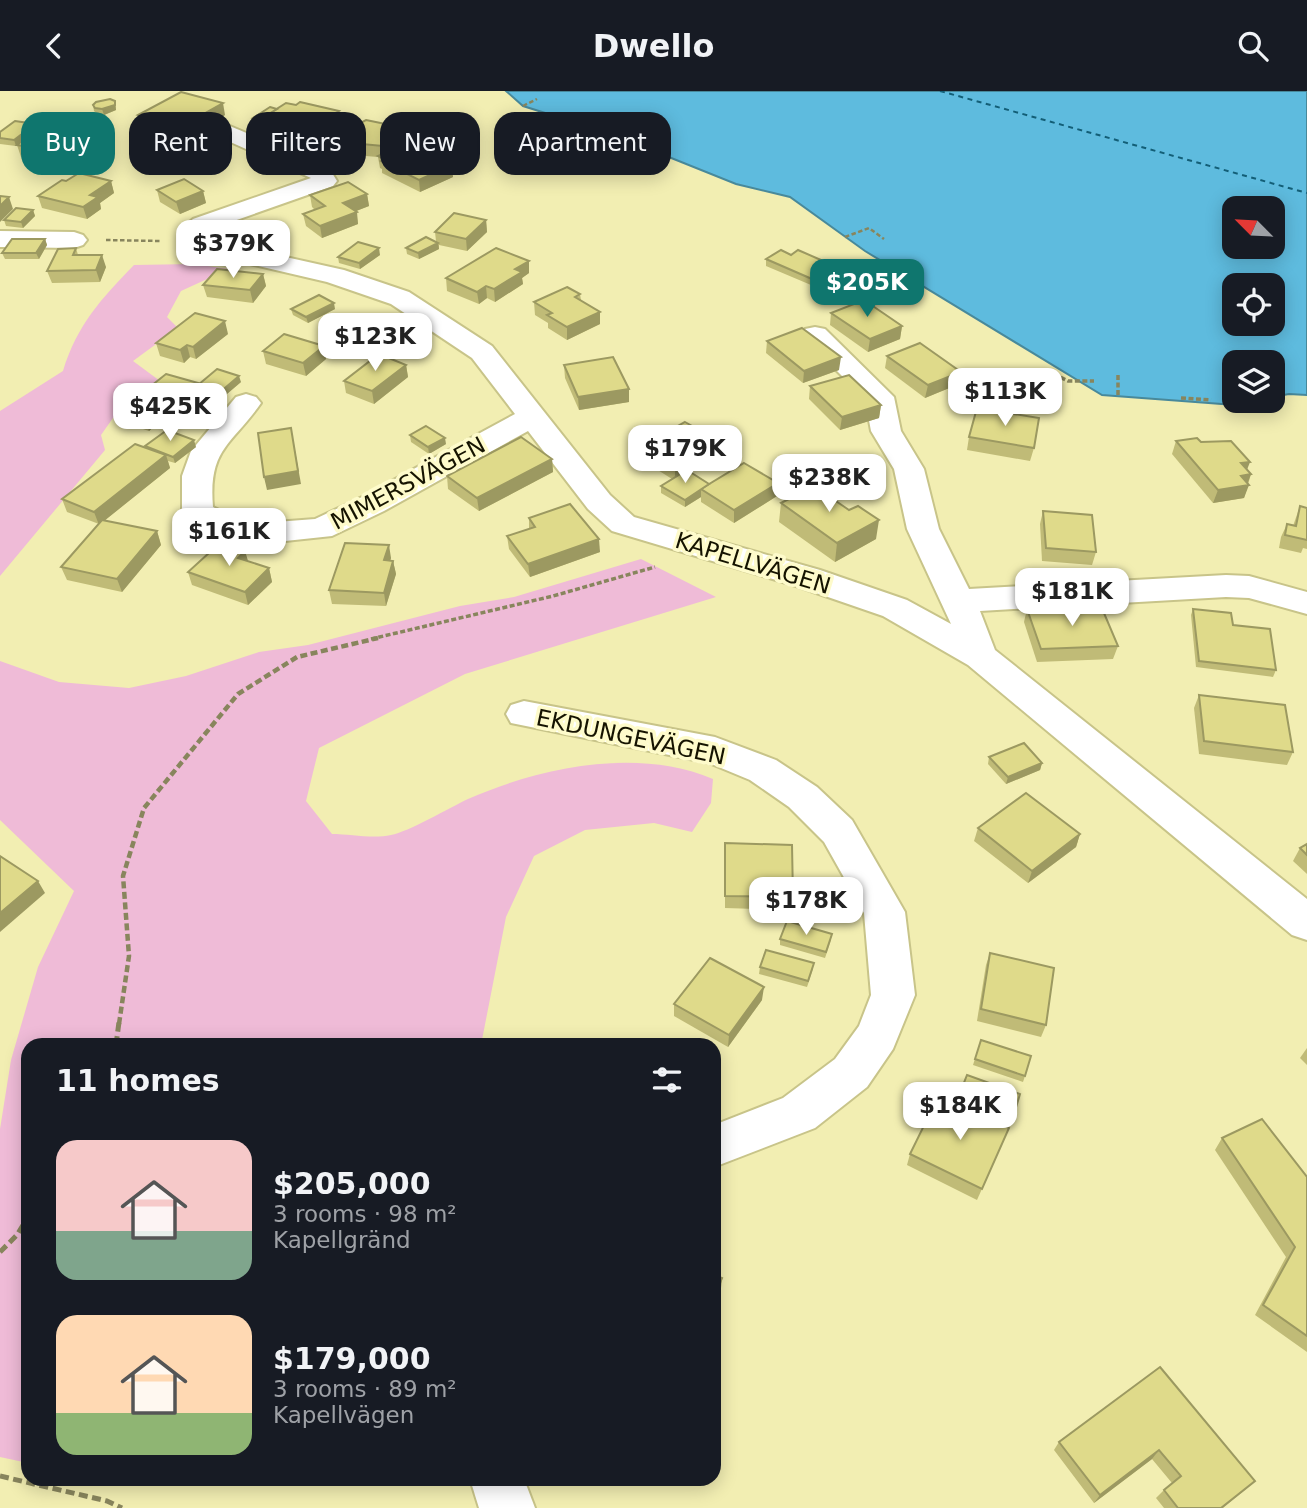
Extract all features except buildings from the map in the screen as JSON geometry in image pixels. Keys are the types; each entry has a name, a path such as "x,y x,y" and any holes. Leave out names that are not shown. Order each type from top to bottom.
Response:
{"street":[{"path":"197,235 229,213 325,181 321,173 232,134"},
{"name":"KAPELLVÄGEN","path":"197,235 400,298 482,352 599,502 623,524 808,578 895,608 980,656 1307,923"},
{"path":"0,239 74,240"},
{"path":"815,335 879,397 886,431 909,469 923,529 940,569 959,601 980,656"},
{"name":"MIMERSVÄGEN","path":"246,403 213,440 199,462 195,489 198,512 217,521 276,532 321,529 373,504 533,416"},
{"path":"959,601 1226,586 1249,587 1307,603"},
{"name":"EKDUNGEVÄGEN","path":"524,714 715,751 763,770 803,797 838,831 884,912 893,995 877,1036 851,1073 799,1113 721,1143"},
{"path":"499,1486 507,1508"}],"path":[{"path":"523,106 537,99"},
{"path":"74,240 174,242 174,235 187,227 197,235"},
{"path":"845,237 869,228 884,239"},
{"path":"1054,374 1068,381 1094,381"},
{"path":"1118,375 1118,396"},
{"path":"1181,398 1211,400"},
{"path":"117,1038 129,956 123,876 144,808 238,694 297,657 553,596 713,551"},
{"path":"0,1252 21,1228"},
{"path":"0,1476 21,1481"},
{"path":"43,1486 107,1501 122,1508"}],"shaded area":[{"path":"193,264 229,269 181,291 167,317 178,328 133,361 160,381 120,408 101,435 105,450 0,576 0,411 63,371 75,340 91,313 134,265"},
{"path":"641,559 716,597 465,674 319,748 306,801 332,834 391,835 496,788 558,770 589,765 653,764 684,769 713,779 711,803 692,832 654,823 585,830 534,856 506,917 482,1038 21,1038 21,1462 0,1457 0,1129 11,1060 38,967 74,891 0,820 0,661 59,682 129,688 186,676 259,652 308,645 460,606 514,597"}],"water":[{"path":"506,91 1307,91 1307,395 1285,395 1285,350 1222,350 1222,404 1102,395 865,251 790,197 736,184 671,158 671,112 542,112 523,106"}],"ferry route":[{"path":"940,91 1307,193"}]}
